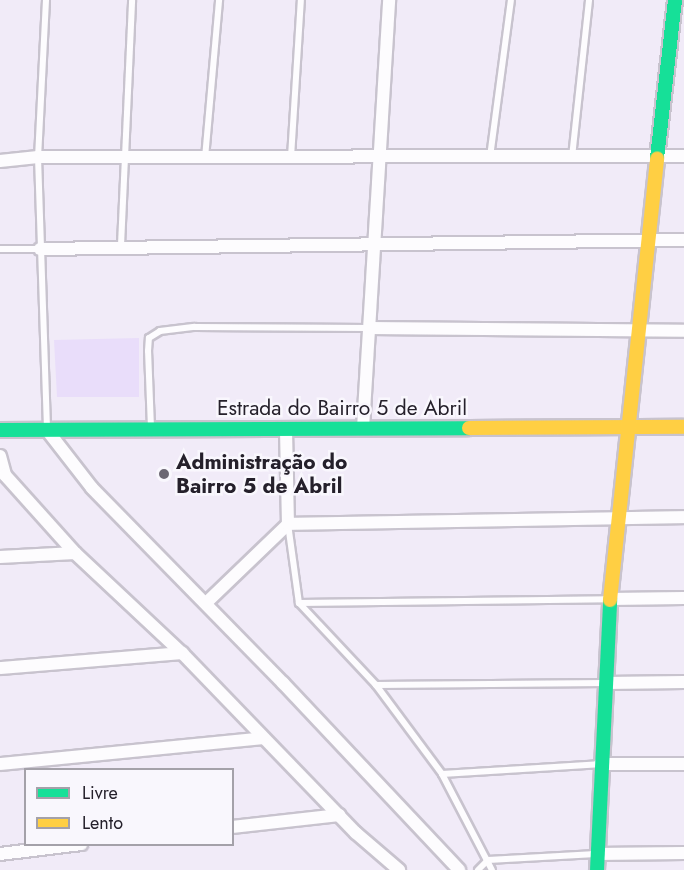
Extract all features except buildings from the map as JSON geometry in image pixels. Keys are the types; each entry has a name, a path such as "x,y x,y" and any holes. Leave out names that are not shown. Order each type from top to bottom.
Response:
{"street":[{"path":"363,428 389,0"},
{"path":"597,870 600,764 610,599 621,518 626,428 636,332 675,0"},
{"path":"0,161 38,157 379,159 684,156"},
{"path":"40,249 121,245 684,240"},
{"path":"369,328 684,331"},
{"name":"Estrada do Bairro 5 de Abril","path":"0,430 684,427"},
{"path":"47,430 92,488 206,603 459,870"},
{"path":"286,430 288,524"},
{"path":"0,456 5,475 75,553 182,653 339,815 399,870"},
{"path":"206,603 288,524 684,517"},
{"path":"0,557 75,553"},
{"path":"610,599 684,598"},
{"path":"0,668 182,653"},
{"path":"606,683 684,682"},
{"path":"0,764 263,738"},
{"path":"600,764 684,764"},
{"path":"234,827 339,815"},
{"path":"0,854 65,846"},
{"path":"596,854 684,853"}],"lane":[{"path":"46,0 38,157 47,430"},
{"path":"121,245 122,157 132,0"},
{"path":"205,158 219,0"},
{"path":"291,157 301,0"},
{"path":"490,158 511,0"},
{"path":"572,157 589,0"},
{"path":"0,249 40,249"},
{"path":"151,430 148,351 150,338 160,331 207,327 369,328"},
{"path":"288,524 299,603 376,685 442,774 492,870"},
{"path":"299,603 610,599"},
{"path":"376,685 606,683"},
{"path":"442,774 600,764"},
{"path":"478,870 488,860 596,854"}],"shaded area":[{"path":"139,338 139,397 57,397 54,340"}],"traffic: fast":[{"path":"657,158 675,0"},
{"path":"0,430 469,428"},
{"path":"597,870 610,600"}],"traffic: slow":[{"path":"610,600 657,158"},
{"path":"469,428 684,427"}],"place":[{"name":"Administração do Bairro 5 de Abril","path":"164,474"}]}
